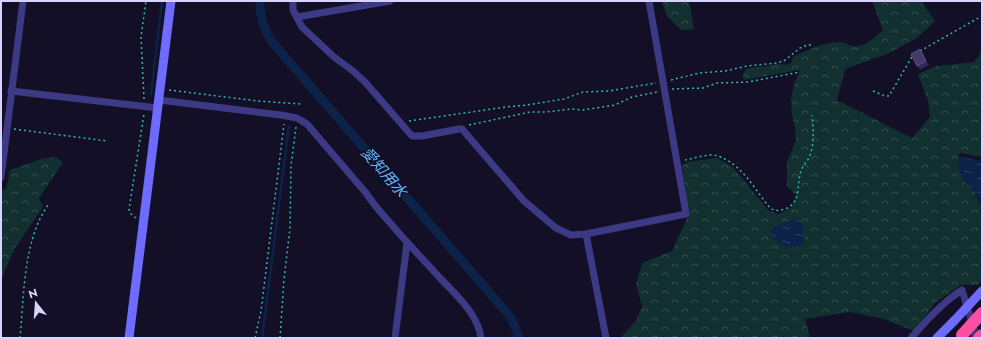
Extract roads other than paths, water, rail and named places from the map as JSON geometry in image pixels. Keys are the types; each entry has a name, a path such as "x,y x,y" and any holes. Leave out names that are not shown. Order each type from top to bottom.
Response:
{"highway":[{"path":"961,337 982,313"},
{"path":"979,338 982,335"}],"street":[{"path":"1,177 23,1"},
{"path":"129,338 171,1"},
{"path":"293,1 293,10 302,27 334,57 353,70 412,136 416,137 462,129 524,201 556,228 571,235 586,234 686,214 648,1"},
{"path":"296,17 390,1"},
{"path":"11,91 144,107 158,104 297,118 307,124 366,193 371,202 471,313 480,328 481,338"},
{"path":"586,234 606,338"},
{"path":"395,338 407,243"},
{"path":"911,338 952,296 962,290 974,329 974,338"},
{"path":"937,338 982,291"}],"water":[{"path":"958,156 982,161 982,210 976,194 962,178 959,169"},
{"path":"798,218 801,222 803,230 804,240 802,244 793,247 782,245 773,236 771,230 774,227"}],"waterway":[{"path":"151,94 162,1"},
{"name":"愛知用水","path":"260,1 260,12 272,42 508,314 514,324 519,338"},
{"path":"262,338 289,126"}]}
